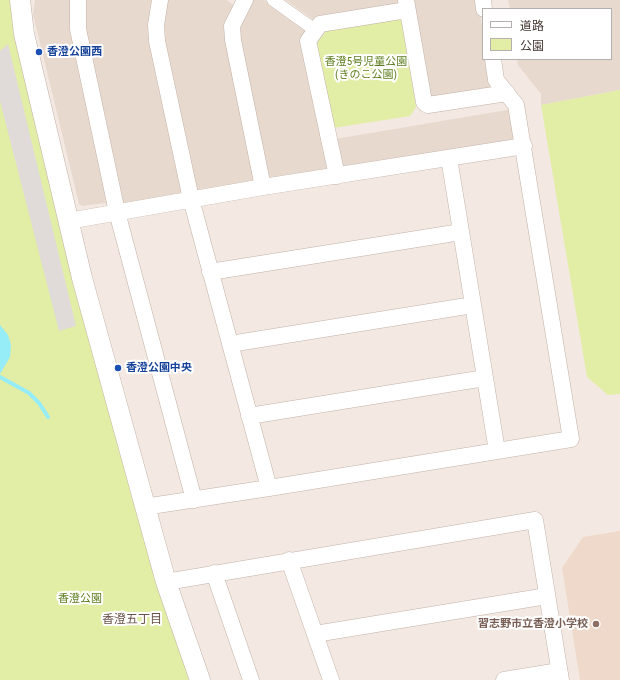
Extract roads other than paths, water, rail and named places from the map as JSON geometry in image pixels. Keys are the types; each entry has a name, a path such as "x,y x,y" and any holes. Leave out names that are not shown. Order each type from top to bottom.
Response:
{"street":[{"path":"20,0 24,34 68,221 144,506 166,582 200,680"},
{"path":"78,0 78,29 117,212 194,500"},
{"path":"160,0 156,26 157,41 192,199 210,272 269,488"},
{"path":"273,0 315,30"},
{"path":"242,1 232,26 233,40 263,187"},
{"path":"337,176 308,41 320,24 407,5 424,102 428,106 507,93"},
{"path":"144,506 194,500 571,439 524,146 516,105 496,80 493,60"},
{"path":"68,221 263,187 524,146"},
{"path":"449,158 497,451"},
{"path":"210,272 461,232"},
{"path":"230,344 473,305"},
{"path":"250,416 485,378"},
{"path":"166,582 289,560 535,520 560,676 504,680"},
{"path":"289,560 330,680"},
{"path":"214,573 251,680"},
{"path":"315,634 547,596"}],"water":[{"path":"0,325 8,335 11,345 10,357 0,374"}],"waterway":[{"path":"0,377 29,393 39,403 48,417"}],"place":[{"name":"香澄公園西","path":"39,52"},
{"name":"香澄公園中央","path":"118,368"},
{"name":"習志野市立香澄小学校","path":"596,624"}],"district":[{"name":"香澄五丁目","path":"132,620"}],"park label":[{"name":"香澄5号児童公園 (きのこ公園)","path":"366,68"},
{"name":"香澄公園","path":"80,599"}]}
